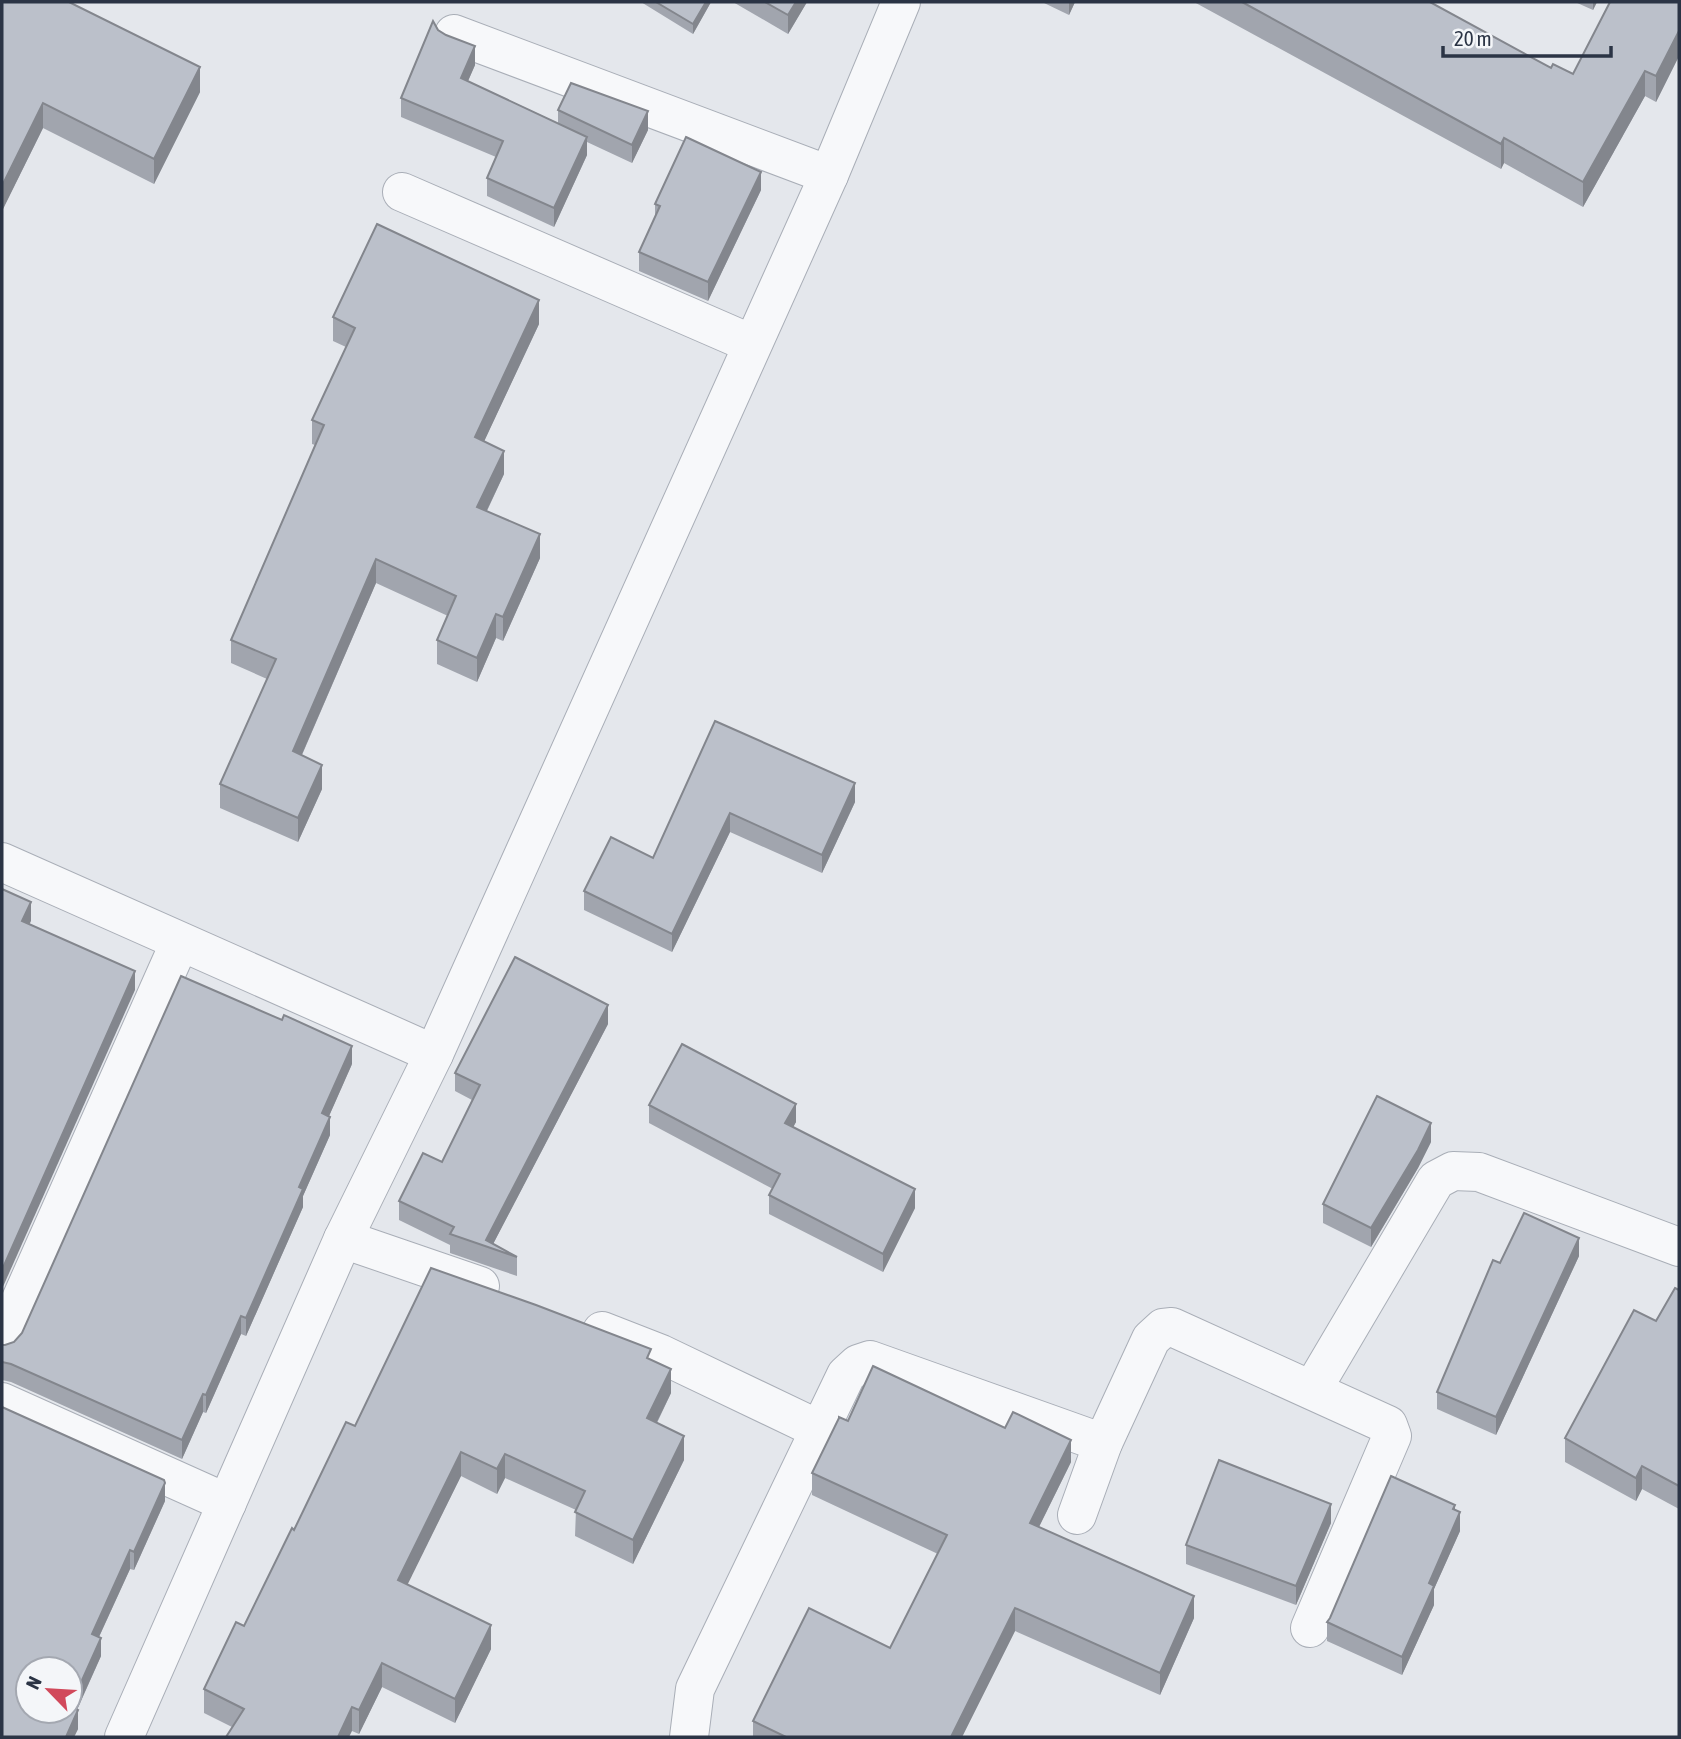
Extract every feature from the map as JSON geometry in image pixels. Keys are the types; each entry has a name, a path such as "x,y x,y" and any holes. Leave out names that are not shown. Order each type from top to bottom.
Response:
{"street":[{"path":"124,1737 343,1239 434,1054 829,175 901,2"},
{"path":"454,34 829,175"},
{"path":"402,192 752,344"},
{"path":"2,862 434,1054"},
{"path":"2,1342 180,942"},
{"path":"1312,1390 1436,1180 1453,1171 1479,1172 1679,1247"},
{"path":"343,1239 506,1295"},
{"path":"570,1318 661,1354 820,1430"},
{"path":"1077,1516 1103,1443 1151,1339 1163,1328 1172,1327 1388,1424 1392,1436 1310,1628"},
{"path":"689,1737 695,1689 846,1375 858,1364 870,1360 1103,1443"},
{"path":"2,1402 227,1503"}],"building":[{"path":"2,2 69,2 200,67 154,159 43,103 2,186"},
{"path":"656,2 706,2 693,24"},
{"path":"765,2 796,2 788,15"},
{"path":"1242,2 1430,2 1551,68 1553,64 1573,74 1610,2 1679,2 1679,31 1656,76 1645,71 1583,182 1504,138 1501,144"},
{"path":"433,21 438,30 446,35 475,46 461,78 587,137 554,208 487,178 503,141 401,98"},
{"path":"571,83 648,111 632,145 558,110"},
{"path":"686,137 761,172 708,282 639,252 660,206 655,204"},
{"path":"377,224 539,300 475,437 504,451 477,507 540,534 503,617 496,614 477,658 437,640 456,596 376,559 293,751 322,765 298,818 220,784 276,659 231,640 324,425 312,420 355,328 333,317"},
{"path":"715,721 855,783 822,855 730,813 672,934 584,891 611,837 653,858"},
{"path":"2,889 31,902 22,921 135,971 2,1270"},
{"path":"515,957 608,1005 486,1240 517,1257 450,1234 454,1227 399,1201 423,1153 442,1162 480,1085 455,1073"},
{"path":"181,976 282,1020 284,1015 352,1046 322,1113 330,1117 299,1187 303,1189 246,1318 241,1316 206,1395 203,1394 182,1440 2,1362 2,1345 14,1342 22,1333"},
{"path":"682,1044 796,1104 785,1123 915,1189 883,1254 769,1195 780,1174 649,1105"},
{"path":"1377,1096 1431,1123 1418,1150 1371,1228 1323,1204"},
{"path":"1524,1213 1579,1238 1496,1417 1437,1392 1493,1260 1500,1263"},
{"path":"431,1268 651,1349 647,1358 671,1369 647,1418 684,1436 633,1540 575,1512 585,1491 505,1454 497,1469 461,1452 398,1580 491,1625 455,1699 382,1663 359,1710 352,1707 338,1737 226,1737 244,1709 204,1689 236,1622 244,1626 346,1422 355,1426"},
{"path":"1675,1288 1679,1290 1679,1486 1642,1466 1636,1478 1565,1438 1634,1310 1656,1321"},
{"path":"873,1366 1005,1428 1013,1412 1071,1440 1030,1523 1194,1596 1160,1673 1015,1608 951,1737 786,1737 753,1721 809,1608 890,1648 947,1535 812,1473 839,1417 848,1421"},
{"path":"2,1407 164,1480 165,1483 134,1552 130,1550 92,1634 101,1638 84,1676 84,1655 14,1655 14,1725 71,1725 66,1737 2,1737"},
{"path":"1219,1460 1331,1504 1296,1586 1186,1545"},
{"path":"1391,1476 1455,1505 1453,1509 1460,1512 1429,1583 1434,1586 1402,1657 1327,1622"}]}
